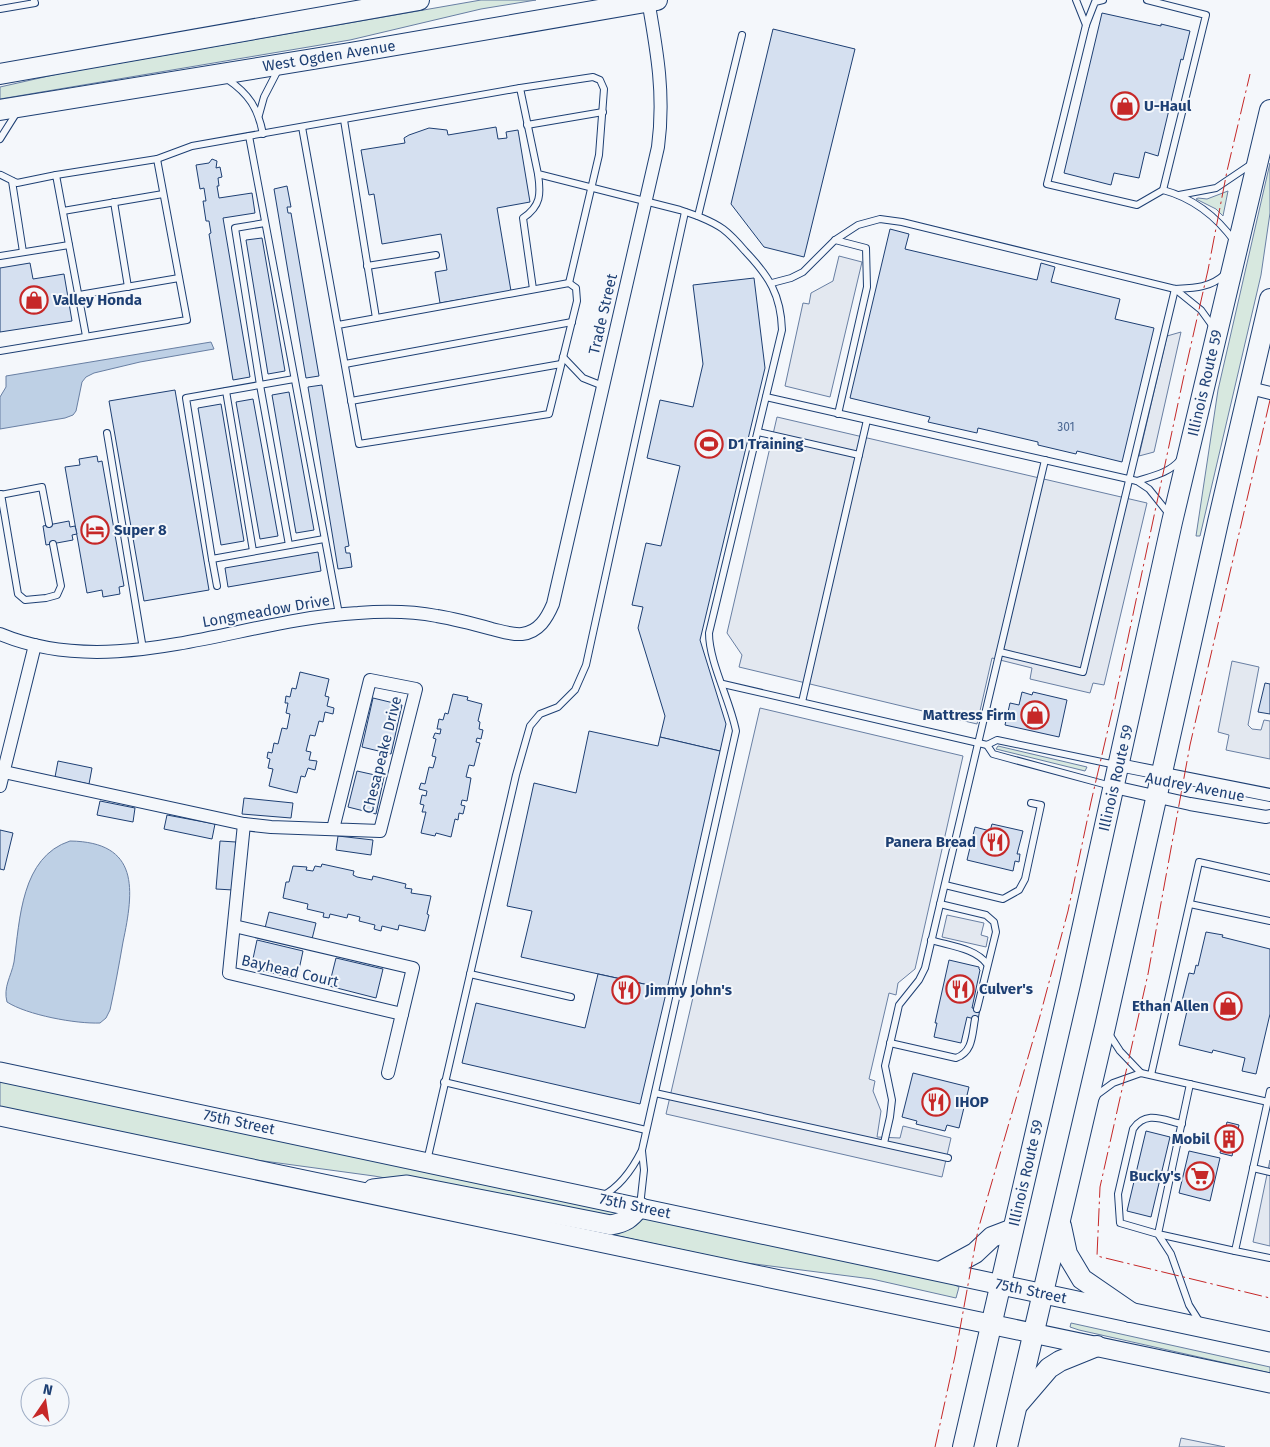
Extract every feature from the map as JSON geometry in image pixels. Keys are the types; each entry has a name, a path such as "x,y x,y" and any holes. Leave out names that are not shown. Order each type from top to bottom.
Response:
{"main road":[{"path":"0,74 419,0"},
{"name":"West Ogden Avenue","path":"0,110 651,0"},
{"name":"Illinois Route 59","path":"963,1447 1119,765 1172,522 1270,110"},
{"path":"1007,1447 1105,1027 1270,299"},
{"name":"75th Street","path":"0,1072 1270,1342"},
{"path":"0,1116 1270,1383"},
{"path":"357,1190 407,1185 611,1225 624,1223 640,1207"},
{"path":"1059,1220 1067,1254 1082,1279 1130,1312"},
{"path":"942,1271 975,1254 992,1237 1013,1229"},
{"path":"1016,1406 1050,1368 1060,1361 1097,1346"}],"street":[{"name":"Trade Street","path":"538,628 548,615 553,604 658,147 662,101 651,0"},
{"path":"1250,388 1270,393"},
{"name":"Longmeadow Drive","path":"0,634 35,645 98,652 143,649 339,614 409,612 523,634 538,628"},
{"path":"0,786 2,771 35,645"},
{"name":"Chesapeake Drive","path":"2,771 244,824 271,827 333,830 380,832 416,689 370,680 333,830"},
{"name":"Audrey Avenue","path":"1119,765 1270,795"},
{"name":"Audrey Avenue","path":"1114,787 1156,797 1266,817 1270,816"},
{"name":"Bayhead Court","path":"244,824 229,973 402,1014"},
{"path":"234,926 413,968 388,1073"}],"lane":[{"path":"0,9 35,3 34,0"},
{"path":"1076,0 1086,25"},
{"path":"1103,0 1094,1 1086,25 1047,184 1137,205 1163,190 1179,194 1216,219 1238,246"},
{"path":"1147,0 1206,15 1163,190"},
{"path":"698,216 742,35"},
{"path":"259,115 264,97 281,64"},
{"path":"219,74 240,88 248,97 259,115 263,134"},
{"path":"0,173 17,183 157,159 192,146 520,88 593,77 600,80 604,89 599,154 570,283"},
{"path":"520,88 541,192 531,213 523,218 533,289"},
{"path":"0,139 21,106"},
{"path":"527,125 603,112"},
{"path":"344,120 376,318"},
{"path":"302,127 359,444 548,414 577,301 576,288 570,283 338,325"},
{"path":"249,136 339,614"},
{"path":"0,351 187,320 157,159"},
{"path":"1179,194 1216,188 1258,159"},
{"path":"538,174 685,212 698,216 724,230 760,266 772,283 781,311 782,330 709,633 709,645 732,712 736,731 642,1150 634,1166 610,1192 598,1198"},
{"path":"56,175 86,336"},
{"path":"12,180 23,252"},
{"path":"63,211 163,194"},
{"path":"114,202 128,287"},
{"path":"426,1162 516,775 530,726 540,714 558,707 576,690 586,665 685,212"},
{"path":"772,283 791,278 803,272 835,240 858,225 880,219 902,222 1175,289 1206,286 1218,281 1233,268"},
{"path":"265,223 235,228 260,385 289,545"},
{"path":"835,240 866,248 867,287 838,414"},
{"path":"0,256 69,245"},
{"path":"367,266 436,254"},
{"path":"79,295 179,278"},
{"path":"1175,289 1201,310 1213,326 1216,336"},
{"path":"1000,652 1083,672 1175,289"},
{"path":"344,364 572,322"},
{"path":"563,357 582,378 603,386"},
{"path":"351,401 561,364"},
{"path":"217,586 186,398 294,379"},
{"path":"226,391 253,551"},
{"path":"766,398 1137,481 1149,489 1158,499 1168,512 1172,522"},
{"path":"802,702 867,420"},
{"path":"758,432 859,455"},
{"path":"107,433 143,649"},
{"path":"1137,481 1166,472 1175,466 1189,450"},
{"path":"884,1143 892,1100 885,1066 890,1043 899,1005 919,980 925,968 1045,460"},
{"path":"49,524 42,487 1,494 18,594 25,600 57,595 61,586 53,544"},
{"path":"212,559 324,539"},
{"path":"723,684 987,745 997,740 1119,765"},
{"path":"987,745 993,754 1114,787"},
{"path":"945,885 1003,898 1018,890 1025,879 1042,805 1031,802"},
{"path":"1151,1075 1199,862 1270,878"},
{"path":"940,904 986,914 994,922 996,932 978,1009"},
{"path":"1190,904 1270,921"},
{"path":"932,940 972,952 988,964"},
{"path":"470,974 571,997"},
{"path":"890,1043 956,1058 962,1056 968,1050 975,1019"},
{"path":"1105,1027 1120,1051 1141,1073"},
{"path":"1085,1112 1098,1094 1113,1083 1141,1073 1268,1102"},
{"path":"444,1082 646,1130"},
{"path":"1190,1084 1158,1234 1171,1254 1190,1305 1203,1327"},
{"path":"655,1092 948,1158"},
{"path":"1235,1250 1270,1092"},
{"path":"1182,1124 1146,1117 1138,1121 1133,1128 1118,1194 1120,1224 1270,1258"},
{"path":"640,1207 644,1170 642,1150"},
{"path":"1253,1168 1270,1172"}],"shaded area":[{"path":"481,0 536,0 481,9 350,40 0,99 0,87 62,73"},
{"path":"1270,163 1270,213 1261,275 1200,536 1196,536 1218,390"},
{"path":"1228,191 1223,216 1216,209 1196,199 1207,199"},
{"path":"839,256 862,262 830,397 785,386 803,303 809,304 811,293 833,281"},
{"path":"1181,332 1154,452 1139,456 1167,336"},
{"path":"777,417 1147,503 1104,685 1093,683 1090,693 1030,679 1032,668 992,658 977,724 739,667 742,655 727,633"},
{"path":"1232,661 1259,667 1248,725 1252,729 1261,730 1264,720 1270,721 1270,759 1226,750 1229,735 1218,732"},
{"path":"760,708 963,756 915,969 898,983 896,995 889,993 869,1079 875,1081 873,1091 881,1111 877,1137 900,1138 903,1126 951,1138 942,1177 666,1114"},
{"path":"998,746 1087,767 1085,771 996,749"},
{"path":"947,915 984,923 981,935 988,937 986,947 942,937"},
{"path":"0,1080 619,1212 614,1219 374,1176 227,1156 0,1108"},
{"path":"1270,1160 1270,1246 1253,1242"},
{"path":"642,1216 949,1282 959,1287 956,1298 872,1279 739,1262 581,1228"},
{"path":"1071,1323 1270,1367 1270,1373 1079,1330 1070,1327"},
{"path":"1181,1438 1225,1447 1179,1447"}],"water":[{"path":"211,342 214,349 140,362 94,373 86,377 82,382 76,411 73,415 0,429 0,397 6,387 6,376"},
{"path":"70,841 93,843 109,850 120,860 127,872 130,887 127,923 110,1010 106,1018 100,1023 65,1020 39,1015 16,1007 7,1002 6,997 14,962 21,909 32,875 41,861 54,849"}],"building":[{"name":"U-Haul","path":"1102,13 1190,31 1183,60 1181,59 1158,156 1145,152 1139,178 1114,173 1111,185 1064,173"},
{"path":"773,29 855,49 804,257 764,247 731,204"},
{"path":"496,127 498,139 507,138 506,132 518,130 530,202 497,208 511,291 440,303 435,272 447,270 441,234 382,244 374,194 369,195 361,150 405,143 404,138 429,128 447,130 448,135"},
{"path":"212,159 217,161 216,168 220,167 222,177 218,178 219,198 252,193 255,213 223,218 250,377 233,380 209,234 211,233 209,221 206,221 203,201 206,201 204,188 200,189 196,165 209,163"},
{"path":"287,186 291,207 287,207 288,213 291,213 319,376 306,378 274,189"},
{"path":"890,229 909,234 905,249 1037,280 1041,263 1055,267 1051,282 1120,299 1115,319 1154,328 1122,462 1077,451 1076,454 1038,445 1038,442 978,428 977,433 928,422 930,417 850,398"},
{"path":"262,238 285,371 268,374 246,240"},
{"name":"Valley Honda","path":"30,263 33,279 64,274 72,321 0,332 0,268"},
{"path":"754,278 765,368 700,640 726,724 720,751 660,737 665,716 638,628 643,607 632,605 646,543 661,546 680,466 647,458 660,400 693,407 703,364 693,285"},
{"path":"322,385 349,546 345,547 346,553 350,553 352,567 338,569 308,387"},
{"path":"175,390 209,590 144,601 109,401"},
{"path":"289,392 314,530 296,533 272,395"},
{"path":"253,399 278,536 260,539 236,402"},
{"path":"221,404 244,541 221,545 198,408"},
{"name":"Super 8","path":"97,456 98,462 102,461 124,586 119,587 120,594 103,597 102,590 87,593 65,467 80,465 79,459"},
{"path":"69,521 70,527 75,526 77,534 72,535 73,540 46,545 43,526"},
{"path":"318,552 321,571 228,587 225,568"},
{"path":"300,672 329,679 325,696 329,697 327,706 334,708 333,714 325,712 323,722 319,721 315,736 310,735 306,751 311,752 309,760 317,761 315,770 308,768 305,777 301,776 297,793 269,786 273,769 268,768 270,759 267,758 268,752 272,753 274,743 278,744 282,728 287,729 290,714 286,713 288,703 285,703 286,696 290,697 292,688 296,689"},
{"path":"1265,683 1270,684 1270,714 1258,712"},
{"name":"Mattress Firm","path":"1022,692 1032,695 1033,692 1067,700 1059,737 1005,725 1010,703 1019,705"},
{"path":"453,694 468,697 467,700 482,704 478,721 480,722 479,729 483,730 481,739 477,738 476,742 480,743 474,766 469,765 466,777 471,778 467,801 462,800 461,805 465,806 463,814 459,813 458,820 455,819 451,837 436,833 435,836 421,833 426,812 422,812 424,805 420,804 422,795 426,796 427,791 419,789 421,783 425,784 429,767 433,768 436,757 432,756 436,739 433,738 435,733 440,734 441,729 437,729 439,719 443,720 445,713 448,714"},
{"path":"373,698 402,705 391,754 362,747"},
{"path":"589,731 658,746 660,737 720,751 667,989 521,957 532,911 507,906 534,783 576,793"},
{"path":"58,761 92,768 89,784 55,777"},
{"path":"357,771 384,777 376,814 348,807"},
{"path":"244,798 293,803 291,818 242,814"},
{"path":"100,801 135,808 133,822 97,815"},
{"path":"167,815 215,824 212,839 164,829"},
{"name":"Panera Bread","path":"992,824 1023,831 1017,854 1020,854 1019,862 1015,861 1013,871 967,860 975,827 990,831"},
{"path":"0,830 13,833 4,870 0,869"},
{"path":"338,836 373,840 371,855 336,850"},
{"path":"220,841 236,842 233,890 216,889"},
{"path":"322,864 354,871 353,875 357,877 372,880 373,876 406,884 405,888 412,889 411,893 431,896 425,931 399,925 398,930 382,926 381,931 374,929 375,925 359,921 360,917 348,914 347,918 330,914 329,918 323,917 324,913 307,909 308,904 283,898 286,882 289,882 293,866 307,867 306,870 313,871 315,866 321,867"},
{"path":"269,912 316,923 312,939 265,928"},
{"name":"Ethan Allen","path":"1206,932 1270,949 1270,1014 1256,1074 1242,1071 1245,1058 1213,1050 1212,1053 1179,1045 1187,1011 1185,1011 1187,1002 1182,1001 1189,973 1194,974 1196,965 1198,966"},
{"path":"257,940 303,951 297,979 251,968"},
{"path":"336,958 383,969 376,998 329,986"},
{"name":"Culver's","path":"949,960 979,967 980,970 972,1008 980,1009 978,1020 967,1017 961,1043 934,1037 937,1023 935,1023"},
{"path":"598,974 667,989 640,1104 462,1063 476,1003 585,1028"},
{"name":"IHOP","path":"913,1073 969,1087 959,1128 947,1125 945,1131 916,1124 917,1121 902,1117"},
{"name":"Mobil","path":"1227,1122 1239,1125 1232,1156 1220,1153"},
{"name":"Mobil","path":"1146,1131 1170,1137 1151,1217 1127,1211"},
{"name":"Bucky's","path":"1189,1151 1220,1158 1210,1201 1179,1193"}],"power":[{"path":"935,1447 955,1356 978,1230 1040,1016 1068,911 1208,270 1227,171 1250,74"},
{"path":"1270,400 1190,745 1148,974 1100,1187 1097,1256 1270,1298"}],"place":[{"name":"U-Haul","path":"1125,106"},
{"name":"Valley Honda","path":"34,300"},
{"name":"D1 Training","path":"709,444"},
{"name":"Super 8","path":"95,530"},
{"name":"Mattress Firm","path":"1035,715"},
{"name":"Panera Bread","path":"995,842"},
{"name":"Culver's","path":"960,989"},
{"name":"Jimmy John's","path":"626,990"},
{"name":"Ethan Allen","path":"1228,1006"},
{"name":"IHOP","path":"936,1102"},
{"name":"Mobil","path":"1229,1139"},
{"name":"Bucky's","path":"1200,1176"}]}
